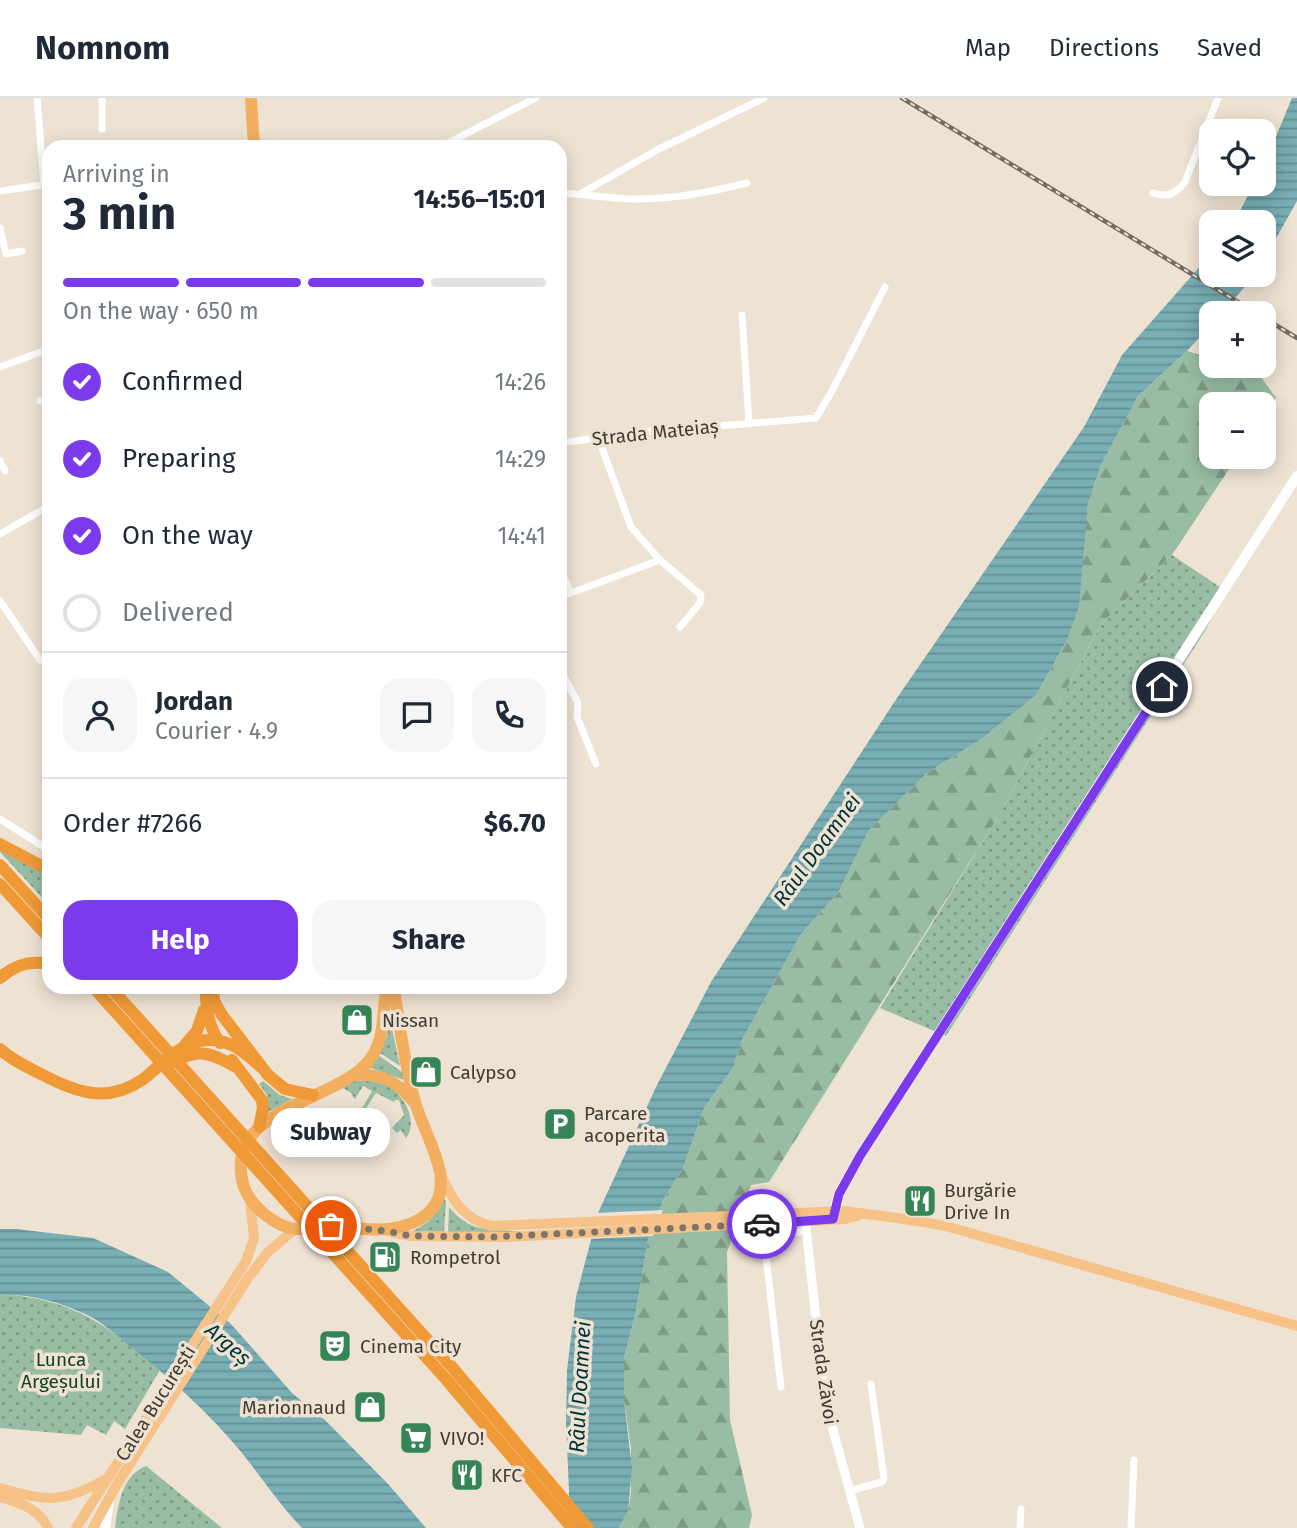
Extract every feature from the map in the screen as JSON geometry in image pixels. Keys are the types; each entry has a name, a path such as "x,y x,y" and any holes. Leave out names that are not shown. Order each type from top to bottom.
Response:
{"highway":[{"path":"251,98 254,140"},
{"path":"0,844 42,866"},
{"path":"0,865 42,911"},
{"path":"0,884 42,930"},
{"path":"0,978 26,963 42,964"},
{"path":"100,994 146,1036 460,1377 588,1528"},
{"path":"117,994 125,1003"},
{"path":"121,994 146,1036 445,1378 572,1528"},
{"path":"206,994 210,1026 217,1040 262,1100 258,1127 242,1154 243,1180 250,1199 271,1218 295,1229 331,1226 387,1231 408,1226 425,1216 439,1192 440,1172 415,1104 402,1050 395,994"},
{"path":"0,1049 67,1088 100,1095 127,1088 184,1046 201,1024 206,994"},
{"path":"214,994 215,1004 222,1015 261,1067 279,1086 313,1095"},
{"path":"258,1127 366,1064 381,1038 386,994"},
{"path":"184,1046 205,1040 217,1040 239,1049 261,1067"},
{"path":"0,1059 62,1092 78,1098 100,1101 119,1098 136,1091 181,1058 194,1053 210,1053 236,1067"},
{"path":"353,1074 386,1078 404,1090 415,1104"}],"main road":[{"path":"833,1215 839,1194 860,1156 1297,476"},
{"path":"440,1172 455,1202 476,1221 497,1227 557,1229"},
{"name":"Calea București","path":"93,1528 132,1450 243,1275 254,1238 250,1199"},
{"path":"387,1231 429,1237 777,1218 805,1221 844,1210 860,1215 911,1219 949,1227 1297,1325"},
{"name":"Calea București","path":"243,1275 295,1229"},
{"name":"Calea București","path":"76,1528 107,1478 132,1450"},
{"path":"0,1488 43,1498 61,1498 74,1495 107,1478"},
{"path":"0,1497 33,1509 43,1518 48,1528"},
{"path":"106,1528 110,1498"}],"street":[{"path":"37,98 42,141"},
{"path":"102,98 102,129"},
{"path":"454,140 536,98"},
{"path":"580,194 657,150 764,98"},
{"path":"1153,193 1164,197 1177,192 1185,182 1217,98"},
{"path":"567,193 635,199 672,198 747,183"},
{"path":"0,191 42,185"},
{"path":"0,228 6,254 22,251"},
{"name":"Strada Mateiaș","path":"567,442 816,418 885,287"},
{"path":"742,315 749,423"},
{"path":"0,367 42,352"},
{"path":"598,437 631,527 660,560 702,597 680,627"},
{"path":"0,461 5,471"},
{"path":"0,534 42,510"},
{"path":"567,594 660,560"},
{"path":"567,584 571,593"},
{"path":"0,601 40,660"},
{"path":"567,682 578,703 577,716 596,764"},
{"path":"0,819 42,846"},
{"path":"781,1387 765,1248 767,1241 805,1221"},
{"name":"Strada Zăvoi","path":"805,1221 825,1401 860,1528"},
{"path":"849,1491 882,1482 884,1478 871,1384"},
{"path":"1131,1528 1134,1460"},
{"path":"1020,1528 1021,1509"}],"green space":[{"path":"1187,351 1199,354 1199,378 1262,378 1272,392 1199,392 1199,469 1229,469 1172,555 1101,624 1001,812 769,1182 751,1185 727,1252 730,1420 752,1515 749,1528 619,1528 628,1511 631,1492 631,1448 624,1401 624,1358 636,1311 648,1240 664,1198 683,1168 704,1108 733,1068 743,1038 801,934 838,893 869,830 927,773 983,738 1036,695 1067,640 1082,562 1088,503 1101,465 1138,396"},
{"path":"1172,555 1226,591 1205,631 946,1036 880,1008 1001,812 1101,624"},
{"path":"0,847 42,868 42,897 0,852"},
{"path":"390,1020 400,1066 380,1053"},
{"path":"378,1055 402,1072 404,1080 368,1067"},
{"path":"369,1080 393,1089 404,1101 411,1124 406,1138 401,1130 397,1133 392,1128 404,1115 399,1100 394,1102 376,1093 363,1113 360,1112 372,1091 363,1086 355,1099 343,1088 353,1081"},
{"path":"263,1081 280,1095 292,1099 268,1112 267,1095 259,1084"},
{"path":"444,1198 444,1234 410,1233 429,1221"},
{"path":"449,1207 457,1216 474,1226 522,1232 448,1234"},
{"name":"Lunca Argeșului","path":"0,1295 38,1299 74,1310 104,1326 160,1370 125,1429 114,1421 106,1435 87,1425 81,1435 0,1428"},
{"path":"146,1466 222,1528 115,1528 126,1484 131,1476"}],"water":[{"path":"1292,98 1297,98 1297,201 1276,239 1276,210 1240,210 1248,196 1276,196 1276,136"},
{"name":"Râul Doamnei","path":"1199,268 1199,287 1245,287 1232,301 1199,301 1199,338 1138,396 1101,465 1088,503 1079,606 1067,640 1036,695 983,738 927,773 869,830 838,893 801,934 743,1038 733,1068 704,1108 683,1168 664,1198 648,1240 636,1311 624,1358 624,1401 632,1468 628,1511 619,1528 567,1528 567,1370 576,1297 598,1213 657,1085 711,982 897,698 1084,427 1122,355"},
{"name":"Argeș","path":"0,1229 93,1238 168,1272 230,1323 292,1393 325,1420 388,1484 426,1528 302,1528 242,1453 203,1410 108,1328 89,1316 53,1302 21,1295 0,1295"}],"pier":[{"path":"663,1210 653,1236 586,1239 594,1213"}],"railway":[{"path":"902,98 1236,301"},
{"path":"1276,325 1297,338"}],"way so far":[{"path":"331,1226 410,1236 492,1237 762,1224"}],"place":[{"name":"Nissan","path":"357,1020"},
{"name":"Calypso","path":"426,1072"},
{"name":"Parcare acoperita","path":"560,1124"},
{"name":"Burgărie Drive In","path":"920,1201"},
{"name":"Subway","path":"331,1226"},
{"name":"Rompetrol","path":"385,1257"},
{"name":"Cinema City","path":"335,1346"},
{"name":"Marionnaud","path":"370,1407"},
{"name":"VIVO!","path":"416,1438"},
{"name":"KFC","path":"467,1475"}],"route":[{"path":"762,1224 833,1219 839,1194 860,1156 1162,687"}]}
